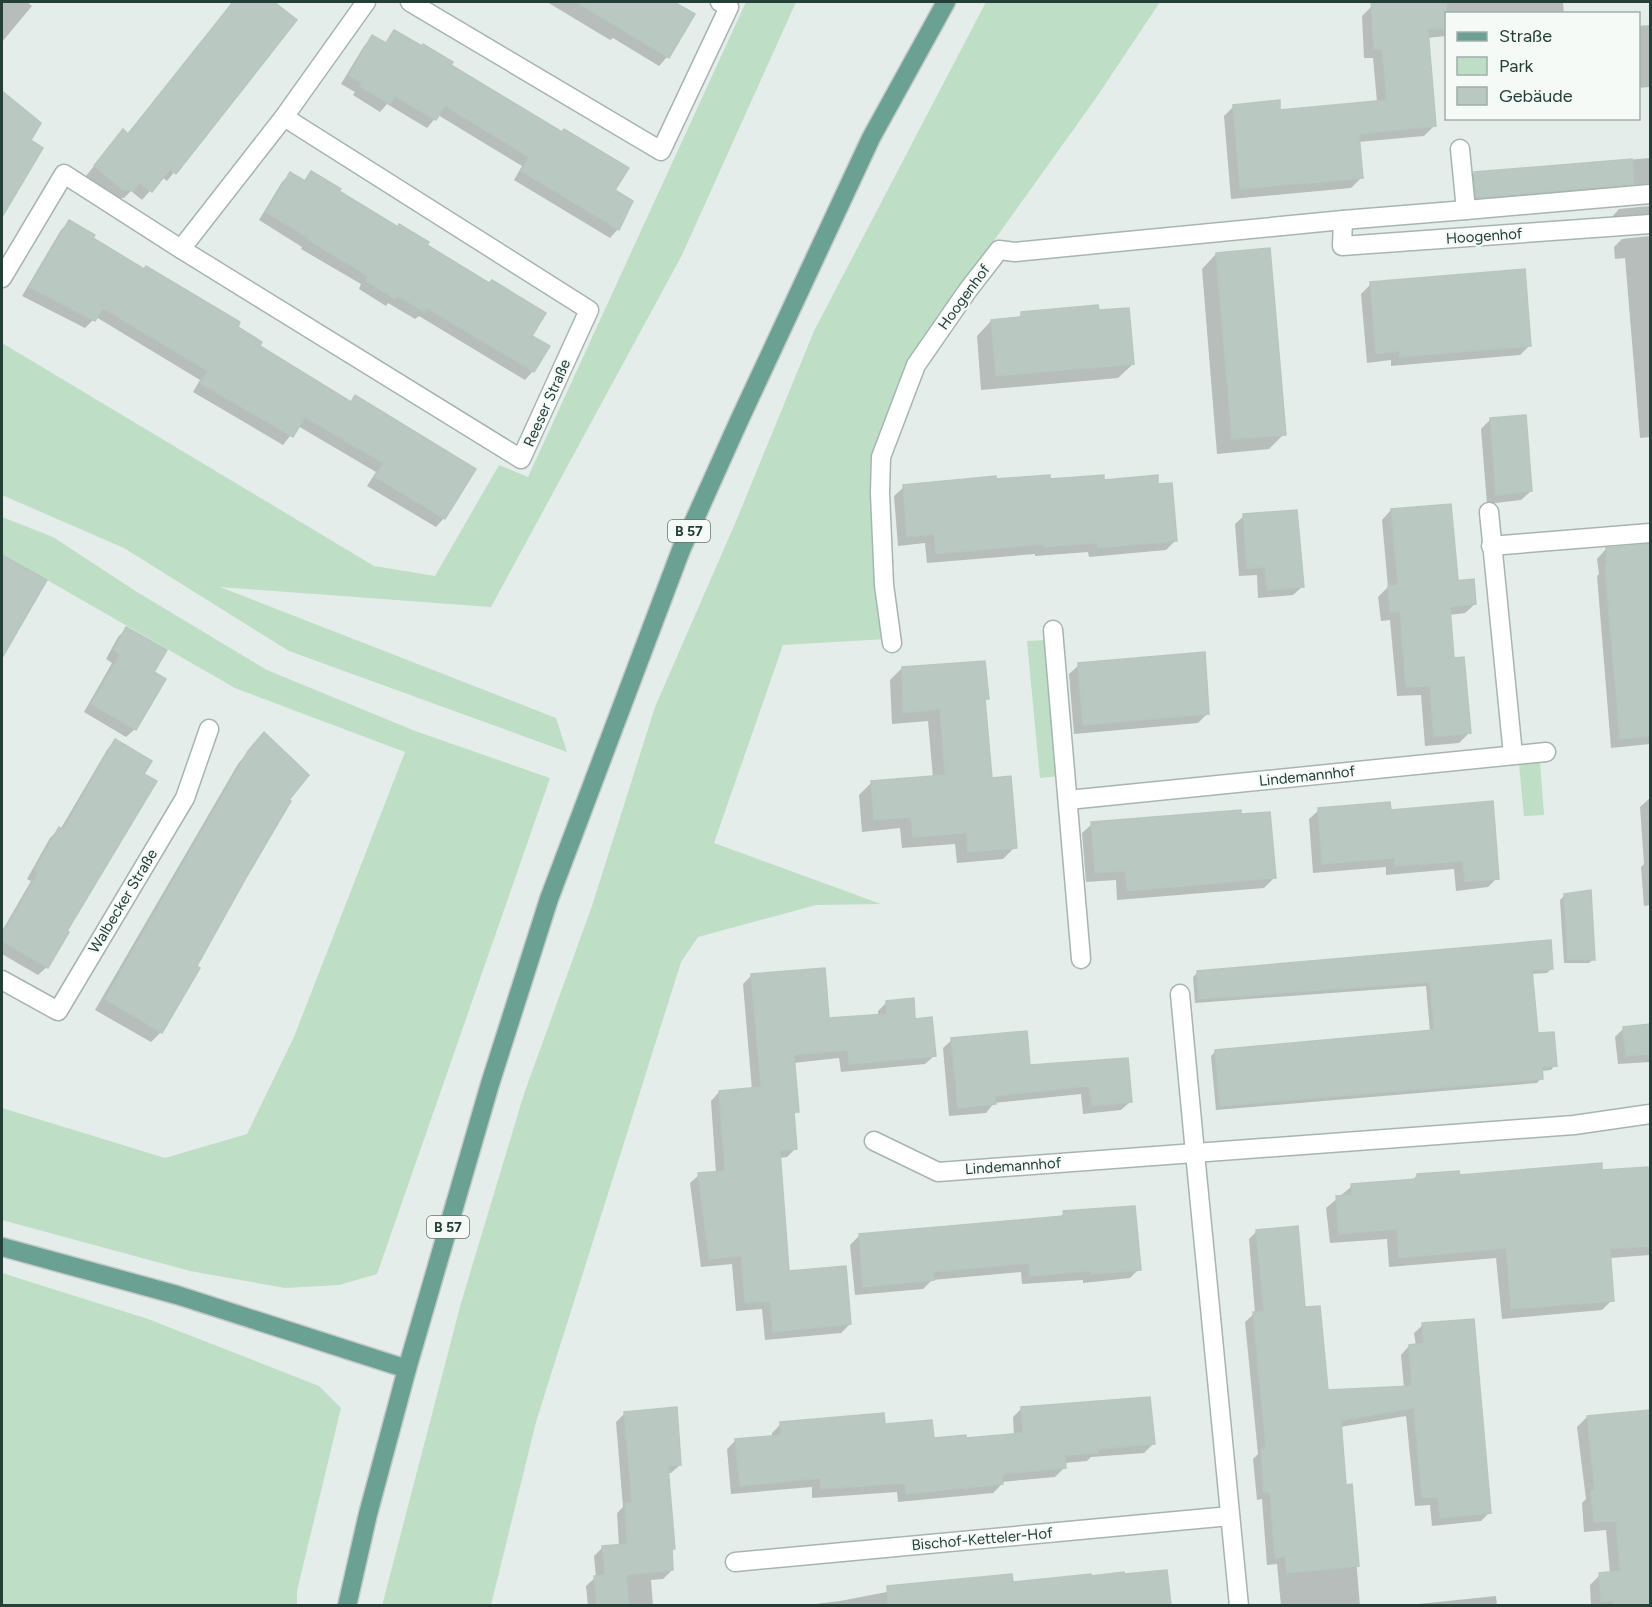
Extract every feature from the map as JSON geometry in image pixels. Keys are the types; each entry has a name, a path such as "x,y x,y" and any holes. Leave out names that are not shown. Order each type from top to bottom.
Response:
{"main road":[{"name":"B 57","path":"347,1605 368,1514 407,1369 486,1096 549,899 681,550 871,138 946,2"},
{"path":"2,1247 177,1295 407,1369"}],"street":[{"path":"181,249 284,117 366,2"},
{"path":"410,2 662,151 729,7 720,2"},
{"name":"Reeser Straße","path":"2,278 64,174 521,459 589,310 284,117"},
{"name":"Hoogenhof","path":"1460,149 1466,210"},
{"name":"Hoogenhof","path":"892,644 884,585 880,493 881,457 916,365 999,250 1016,252 1342,220 1650,194"},
{"name":"Hoogenhof","path":"1342,220 1342,246 1650,224"},
{"path":"1489,512 1513,755"},
{"path":"1491,546 1650,533"},
{"path":"1053,630 1081,959"},
{"name":"Walbecker Straße","path":"2,980 58,1011 184,798 209,729"},
{"name":"Lindemannhof","path":"1068,800 1546,752"},
{"path":"1180,994 1239,1605"},
{"name":"Lindemannhof","path":"874,1141 938,1172 1574,1125 1650,1114"},
{"name":"Bischof-Ketteler-Hof","path":"735,1562 1230,1516"}],"green space":[{"path":"746,2 796,2 682,255 491,607 220,587 556,718 567,752 289,651 124,548 2,495 2,343 374,566 435,576 499,465 528,477"},
{"path":"986,2 1160,2 1096,98 910,358 870,469 886,639 783,645 714,843 881,904 816,905 698,937 681,962 536,1422 491,1605 382,1606 461,1303 524,1094 592,906 655,707 737,519 814,331"},
{"path":"2,517 53,537 137,592 267,670 415,731 550,778 377,1274 339,1285 285,1288 190,1271 2,1220 2,1108 165,1158 247,1134 294,1037 405,752 235,688 2,554"},
{"path":"1046,640 1059,776 1040,778 1027,641"},
{"path":"1540,762 1544,815 1524,816 1519,764"},
{"path":"2,1273 148,1319 319,1386 341,1408 297,1591 297,1605 2,1605"}],"building":[{"path":"233,2 274,2 297,20 176,174 170,169 152,192 139,183 134,190 123,190 94,166 123,129 128,134"},
{"path":"576,2 674,2 695,14 669,58"},
{"path":"1371,2 1446,2 1445,28 1428,29 1436,126 1359,134 1363,178 1240,189 1233,105 1280,100 1280,110 1387,100 1382,49 1374,49"},
{"path":"394,30 453,62 451,65 562,132 564,129 629,168 615,190 633,201 619,230 521,171 529,157 445,106 436,120 395,96 390,104 360,86 362,83 349,75 372,35 386,43"},
{"path":"2,91 41,123 31,140 43,148 2,217"},
{"path":"1632,159 1634,184 1476,198 1474,172"},
{"path":"311,171 398,227 399,224 429,242 427,245 489,283 492,280 546,313 532,336 550,346 534,372 427,308 425,312 397,296 395,299 366,281 368,276 266,212 290,172 305,181"},
{"path":"69,220 95,235 93,238 144,269 146,266 240,322 238,327 262,342 260,346 351,402 355,395 476,469 445,519 375,477 383,463 305,417 293,437 200,383 208,371 103,308 95,321 29,287"},
{"path":"1270,248 1286,435 1232,439 1216,253"},
{"path":"1525,269 1531,346 1400,357 1400,351 1376,354 1370,282"},
{"path":"1098,305 1099,310 1129,308 1134,364 996,376 991,320 1021,317 1021,312"},
{"path":"1526,415 1532,491 1496,495 1490,418"},
{"path":"1050,475 1050,479 1104,475 1104,480 1158,475 1158,484 1172,483 1177,541 1098,548 1098,543 1044,547 1044,544 936,554 934,534 907,537 903,485 996,476 996,479"},
{"path":"1451,504 1458,580 1454,581 1474,579 1476,604 1450,607 1454,658 1464,657 1471,733 1434,737 1430,686 1406,687 1400,611 1390,612 1388,586 1398,585 1391,509"},
{"path":"1297,510 1304,587 1267,590 1265,567 1247,568 1243,514"},
{"path":"1650,544 1650,736 1620,739 1605,566 1607,565 1606,548"},
{"path":"2,555 47,580 2,658"},
{"path":"126,627 167,650 154,672 166,679 136,730 91,704 120,655 114,650"},
{"path":"1205,652 1209,714 1083,725 1078,663"},
{"path":"985,661 989,699 985,699 992,778 1011,776 1017,848 968,852 967,833 913,837 911,817 874,820 871,781 945,775 940,709 903,713 902,667"},
{"path":"264,732 309,775 289,800 291,801 197,966 200,968 162,1033 105,999 248,751"},
{"path":"115,739 152,761 144,774 157,781 67,931 69,932 48,968 2,941 2,935 38,873 34,870 59,827 63,830"},
{"path":"1493,801 1499,879 1465,882 1463,861 1395,866 1395,858 1322,864 1318,808 1390,802 1391,810"},
{"path":"1241,810 1241,814 1270,812 1276,878 1127,891 1125,871 1095,873 1091,822"},
{"path":"1591,890 1595,960 1568,959 1564,894"},
{"path":"1551,940 1553,969 1532,970 1538,1033 1554,1032 1557,1066 1542,1067 1543,1079 1220,1106 1215,1050 1434,1030 1430,982 1199,999 1197,971"},
{"path":"825,968 829,1018 887,1014 886,1001 914,998 915,1019 932,1017 936,1056 849,1064 848,1050 794,1055 799,1112 794,1112 797,1149 780,1151 789,1271 846,1266 851,1324 773,1332 770,1301 745,1303 741,1256 709,1259 698,1173 725,1171 719,1091 761,1087 751,974"},
{"path":"1650,1024 1650,1054 1626,1056 1623,1027"},
{"path":"1027,1031 1030,1065 1128,1058 1132,1102 1092,1106 1089,1086 995,1096 996,1104 958,1108 951,1038"},
{"path":"1602,1163 1602,1170 1648,1167 1648,1170 1650,1169 1650,1246 1610,1249 1614,1301 1511,1309 1506,1248 1399,1258 1397,1229 1339,1234 1336,1196 1352,1195 1351,1184 1417,1179 1417,1174 1459,1171 1460,1175"},
{"path":"1135,1206 1141,1270 1030,1276 1029,1263 933,1272 934,1280 863,1287 859,1234 1064,1216 1063,1211"},
{"path":"1298,1226 1305,1307 1320,1306 1328,1390 1412,1386 1409,1345 1424,1343 1422,1323 1474,1319 1491,1513 1440,1518 1438,1497 1422,1498 1414,1408 1341,1420 1346,1485 1352,1484 1359,1566 1287,1573 1285,1556 1275,1558 1270,1492 1264,1492 1261,1449 1266,1449 1253,1312 1264,1311 1256,1230"},
{"path":"1150,1397 1155,1444 1097,1449 1098,1453 1065,1455 1066,1468 1002,1474 1003,1484 906,1494 905,1483 821,1489 820,1478 740,1486 735,1439 781,1435 780,1422 884,1413 885,1424 932,1420 934,1438 966,1435 966,1438 1023,1433 1021,1407"},
{"path":"677,1407 681,1465 668,1466 675,1549 672,1549 673,1570 626,1575 629,1605 597,1605 594,1576 605,1575 602,1546 627,1544 625,1503 632,1502 624,1412"},
{"path":"1650,1410 1650,1605 1613,1605 1613,1600 1601,1602 1599,1573 1620,1571 1616,1521 1594,1522 1591,1491 1595,1491 1587,1416"},
{"path":"1167,1570 1171,1605 888,1605 887,1586 1012,1574 1013,1582 1091,1574 1091,1576"}]}
